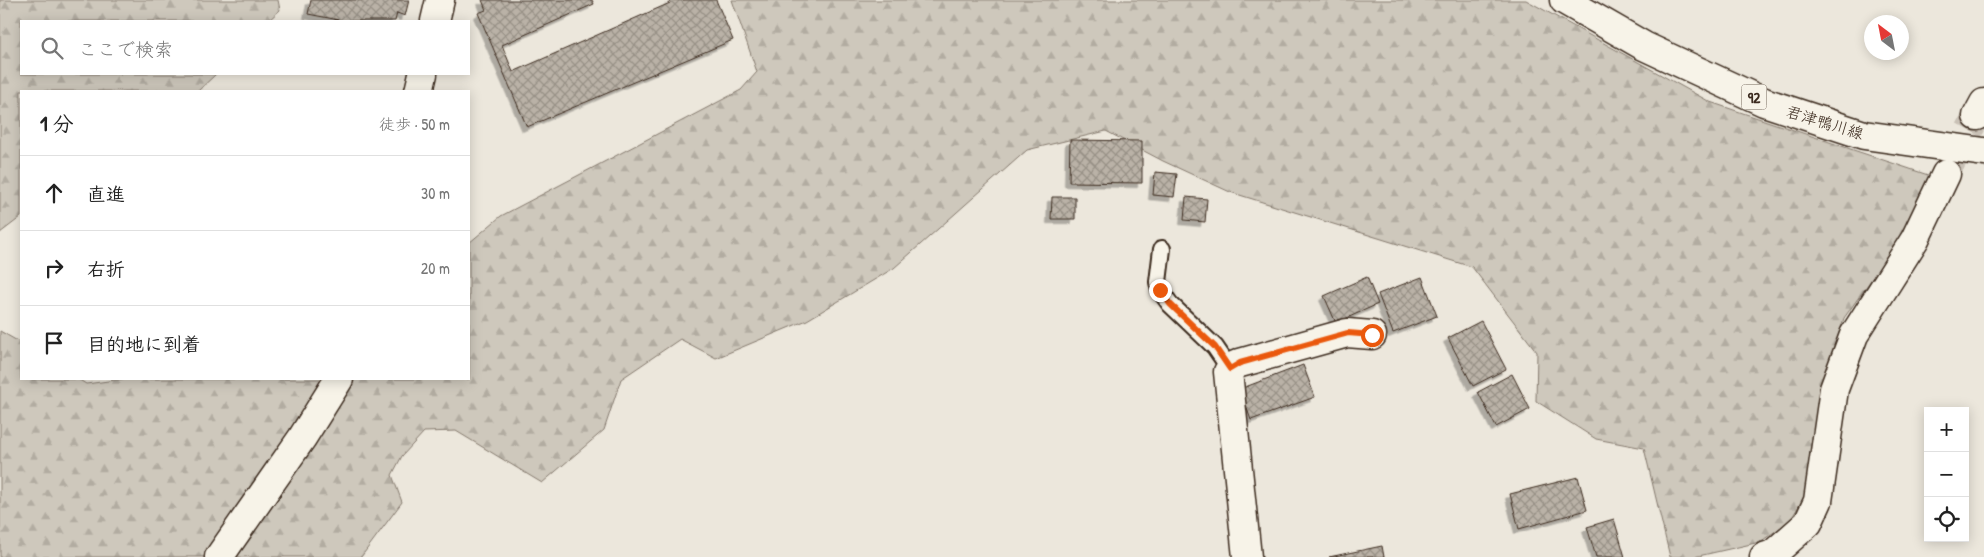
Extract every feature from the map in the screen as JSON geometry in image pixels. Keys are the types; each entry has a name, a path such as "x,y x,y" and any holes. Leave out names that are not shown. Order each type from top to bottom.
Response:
{"street":[{"path":"435,20 440,0"},
{"name":"君津鴨川線","path":"1564,0 1644,46 1764,102 1864,135 1976,149"},
{"path":"419,90 423,75"},
{"path":"1764,557 1773,554 1808,523 1818,502 1834,389 1854,335 1915,238 1946,174"},
{"path":"1247,557 1228,372 1240,363 1348,333 1372,335"},
{"path":"219,557 302,438 338,380"}],"lane":[{"path":"1162,249 1158,282 1160,290 1170,304 1215,347 1230,369"}],"green space":[{"path":"0,0 278,0 280,10 269,20 20,20 20,75 215,75 199,90 20,90 20,218 0,233"},
{"path":"732,0 1526,0 1710,102 1931,176 1905,232 1844,318 1829,365 1815,427 1807,492 1790,521 1760,542 1694,557 1670,557 1644,448 1596,439 1536,401 1537,352 1472,267 1230,192 1163,161 1106,131 1027,150 894,268 807,320 716,358 680,339 621,379 604,430 542,483 456,431 424,432 402,456 392,475 402,502 361,557 0,557 0,331 20,342 20,380 80,380 86,384 116,380 470,380 470,242 501,216 741,90 757,72"}],"building":[{"path":"311,0 409,0 405,16 397,13 395,20 339,20 308,14"},
{"path":"482,0 592,0 594,4 502,45 513,72 670,3 669,0 716,0 733,40 527,127 478,13 486,10"},
{"path":"1070,140 1142,141 1142,183 1069,182"},
{"path":"1155,172 1177,174 1174,197 1153,195"},
{"path":"1052,197 1075,197 1075,219 1051,219"},
{"path":"1186,197 1207,199 1205,222 1184,220"},
{"path":"1367,277 1378,304 1336,323 1324,296"},
{"path":"1422,277 1437,316 1393,333 1378,294"},
{"path":"1481,321 1506,369 1473,386 1448,338"},
{"path":"1303,365 1315,397 1251,420 1240,389"},
{"path":"1512,374 1530,409 1496,427 1478,392"},
{"path":"1578,477 1587,510 1519,529 1510,494"},
{"path":"1614,519 1625,557 1596,557 1587,527"},
{"path":"1382,546 1384,557 1329,557"}],"tunnel":[{"path":"1949,167 1977,116"}],"route":[{"path":"1160,290 1170,304 1215,347 1230,369 1240,363 1348,333 1372,335"}]}
